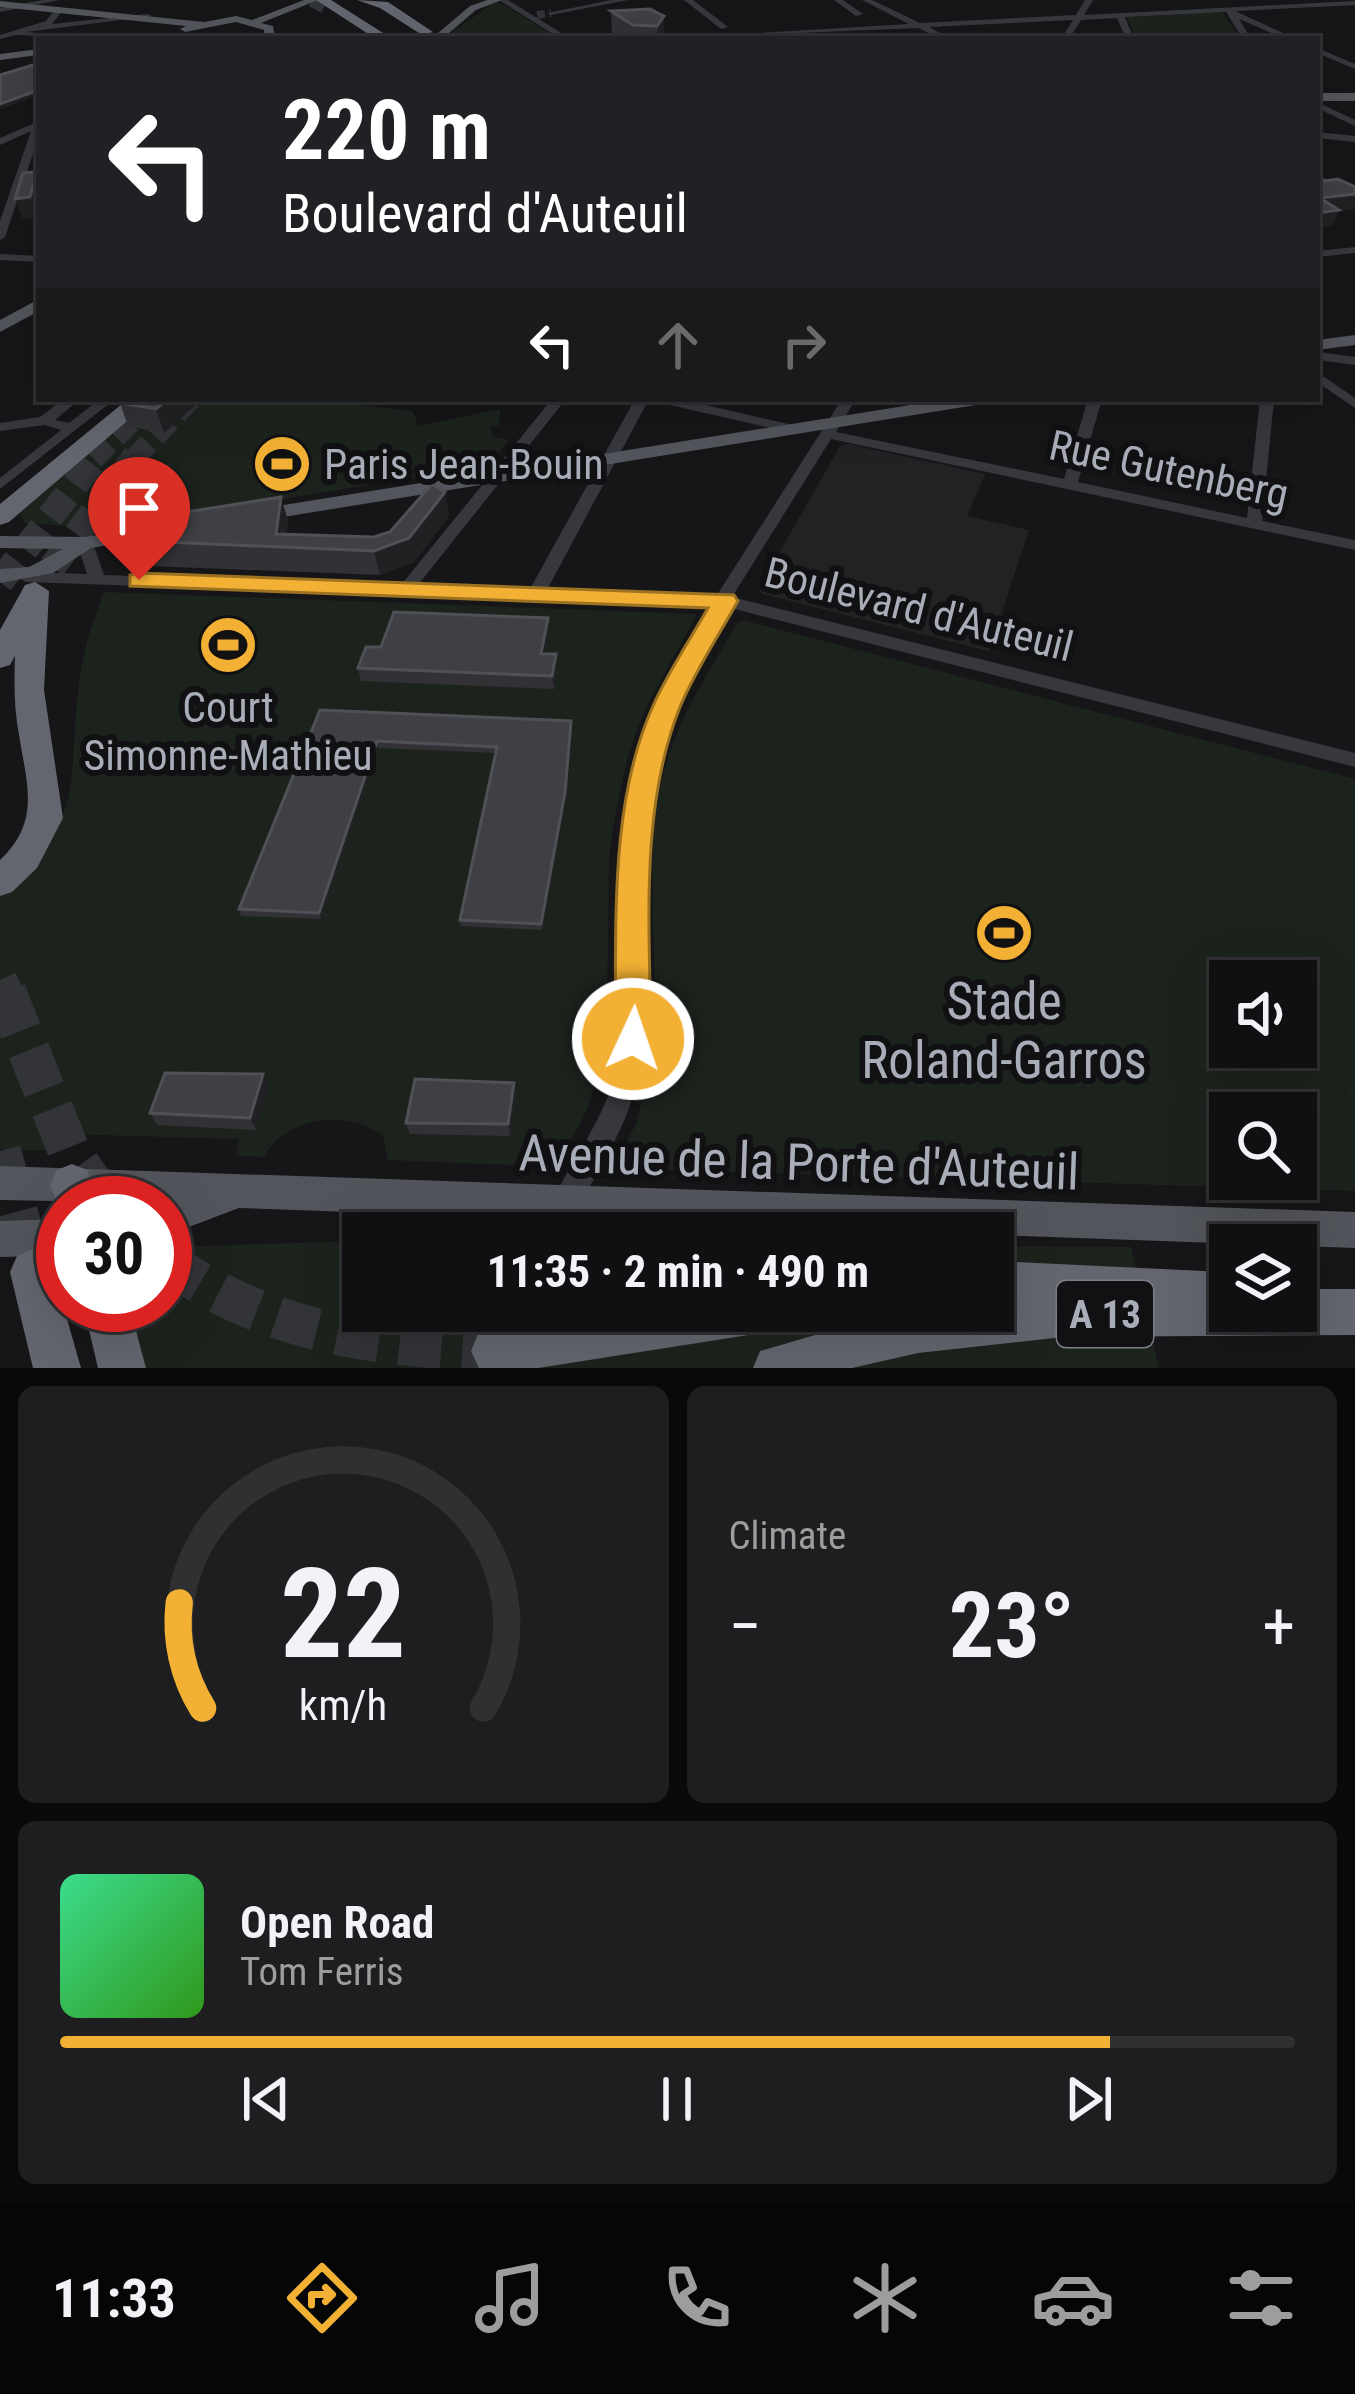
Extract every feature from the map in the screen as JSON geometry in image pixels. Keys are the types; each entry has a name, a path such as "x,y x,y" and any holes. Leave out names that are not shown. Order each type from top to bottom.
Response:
{"highway":[{"path":"361,0 396,10 428,36"},
{"path":"287,2 327,2 388,36"},
{"path":"327,2 367,36"},
{"path":"0,517 138,402"},
{"path":"0,658 30,584"},
{"path":"0,882 34,844 50,803 30,702 30,584"},
{"path":"1014,1285 1209,1295"},
{"path":"1317,1304 1355,1309"},
{"name":"A 13","path":"777,1368 857,1342 968,1320 1355,1309"},
{"path":"54,1332 57,1368"},
{"path":"115,1332 122,1368"},
{"path":"495,1351 618,1332"}],"main road":[{"path":"459,0 473,8"},
{"path":"431,36 473,8 500,0"},
{"path":"0,7 58,4 200,24 250,20 287,2"},
{"path":"250,20 272,31 271,36"},
{"path":"185,36 200,24"},
{"path":"0,57 36,52"},
{"path":"1320,99 1350,97"},
{"path":"0,327 36,307"},
{"path":"1320,345 1355,340"},
{"path":"237,519 793,429 830,428 966,402"},
{"path":"0,542 85,543 192,526"},
{"path":"30,584 85,543"},
{"name":"Boulevard d'Auteuil","path":"0,576 30,584"},
{"name":"Avenue de la Porte d'Auteuil","path":"0,1183 36,1188"},
{"name":"Avenue de la Porte d'Auteuil","path":"192,1194 1355,1230"},
{"name":"Avenue de la Porte d'Auteuil","path":"192,1209 240,1194"},
{"path":"0,1239 36,1250"}],"street":[{"path":"500,0 563,36"},
{"path":"551,13 624,0"},
{"path":"688,0 724,27"},
{"path":"838,0 859,14"},
{"path":"866,0 940,36"},
{"path":"1208,0 1285,36"},
{"path":"605,2 626,16"},
{"path":"1073,2 1088,2"},
{"path":"1067,36 1088,2"},
{"path":"707,36 1354,2"},
{"path":"0,37 49,22 58,4"},
{"path":"1229,11 1245,36"},
{"path":"1120,15 1129,36"},
{"path":"36,28 148,16"},
{"path":"881,36 917,27"},
{"path":"19,34 69,36"},
{"path":"1320,51 1355,67"},
{"path":"1320,101 1355,122"},
{"path":"0,142 36,126"},
{"path":"0,237 36,134"},
{"path":"1320,135 1355,139"},
{"path":"0,194 36,179"},
{"path":"1320,179 1355,200"},
{"path":"1320,254 1355,250"},
{"path":"0,257 36,259"},
{"path":"1320,356 1355,362"},
{"path":"1320,378 1355,404"},
{"path":"44,422 69,402"},
{"path":"0,484 104,402"},
{"path":"406,589 557,402"},
{"path":"536,594 641,402"},
{"path":"675,402 793,429"},
{"path":"564,1206 605,1134 629,1066 636,1012 638,819 644,778 667,707 725,601 847,402"},
{"path":"1070,486 1094,402"},
{"path":"1253,524 1267,402"},
{"path":"0,427 44,422 71,428"},
{"name":"Rue Gutenberg","path":"830,428 1070,486 1355,545"},
{"path":"85,543 97,579"},
{"name":"Boulevard d'Auteuil","path":"30,584 97,579 725,601 1355,760"}],"shaded area":[{"path":"495,2 554,36 446,36"},
{"path":"1222,12 1239,36 1135,36 1127,17"},
{"name":"Paris Jean-Bouin","path":"148,402 336,402 413,411 418,426 500,409 499,425 490,428 493,437 508,440 493,461 477,468 101,528 24,523 20,513"},
{"path":"840,446 985,474 967,516 1029,530 989,651 762,594 759,588"},
{"path":"104,592 697,614 647,708 625,769 610,851 607,977 597,1075 584,1117 563,1148 533,1166 388,1160 383,1136 369,1127 336,1120 301,1125 273,1143 264,1157 236,1156 239,1139 60,1134 53,1151 0,1149 0,896 51,840 63,815 70,790 82,665"},
{"name":"Stade Roland-Garros","path":"743,620 1355,779 1355,1191 1317,1190 1317,1092 1209,1092 1209,1186 613,1168 637,1122 654,1035 660,1031 661,1016 668,1018 668,1000 654,995 652,870 657,807 672,746 702,683"},
{"path":"342,1242 342,1332 1014,1332 1014,1246 1131,1247 1159,1368 142,1368 135,1332 192,1332 192,1246"}],"building":[{"path":"650,9 664,16 657,26 633,25 611,11"},
{"path":"36,64 36,91 0,104 0,75"},
{"path":"36,172 30,197 15,199 23,173"},
{"path":"1338,179 1355,187 1355,194 1320,198 1320,182"},
{"path":"1320,198 1339,210 1320,213"},
{"path":"121,402 164,402 156,409"},
{"path":"432,484 445,492 409,538 374,551 141,541 128,530 149,518 281,497 276,534 374,537 390,532"},
{"path":"394,612 548,618 541,654 556,654 552,676 358,668 366,647 381,647"},
{"path":"320,710 571,721 565,792 541,924 460,920 497,747 377,741 319,913 239,909"},
{"path":"165,1073 263,1074 250,1118 150,1113"},
{"path":"415,1079 514,1083 508,1124 406,1123"}],"tunnel":[{"path":"312,0 327,8"},
{"path":"537,15 551,13"},
{"path":"97,456 151,402"},
{"path":"134,459 188,402"},
{"path":"0,582 97,456"},
{"path":"94,459 97,456"},
{"path":"52,567 136,456"},
{"path":"0,980 7,995"},
{"path":"5,992 69,1151 87,1176"},
{"path":"0,1151 30,1260"},
{"path":"192,1277 242,1304 322,1331 407,1345 495,1351"}],"place":[{"name":"Paris Jean-Bouin","path":"282,464"},
{"name":"Court Simonne-Mathieu","path":"228,645"},
{"name":"Stade Roland-Garros","path":"1004,933"}],"route":[{"path":"139,580 725,601 667,707 644,778 634,903 633,1039"}]}
